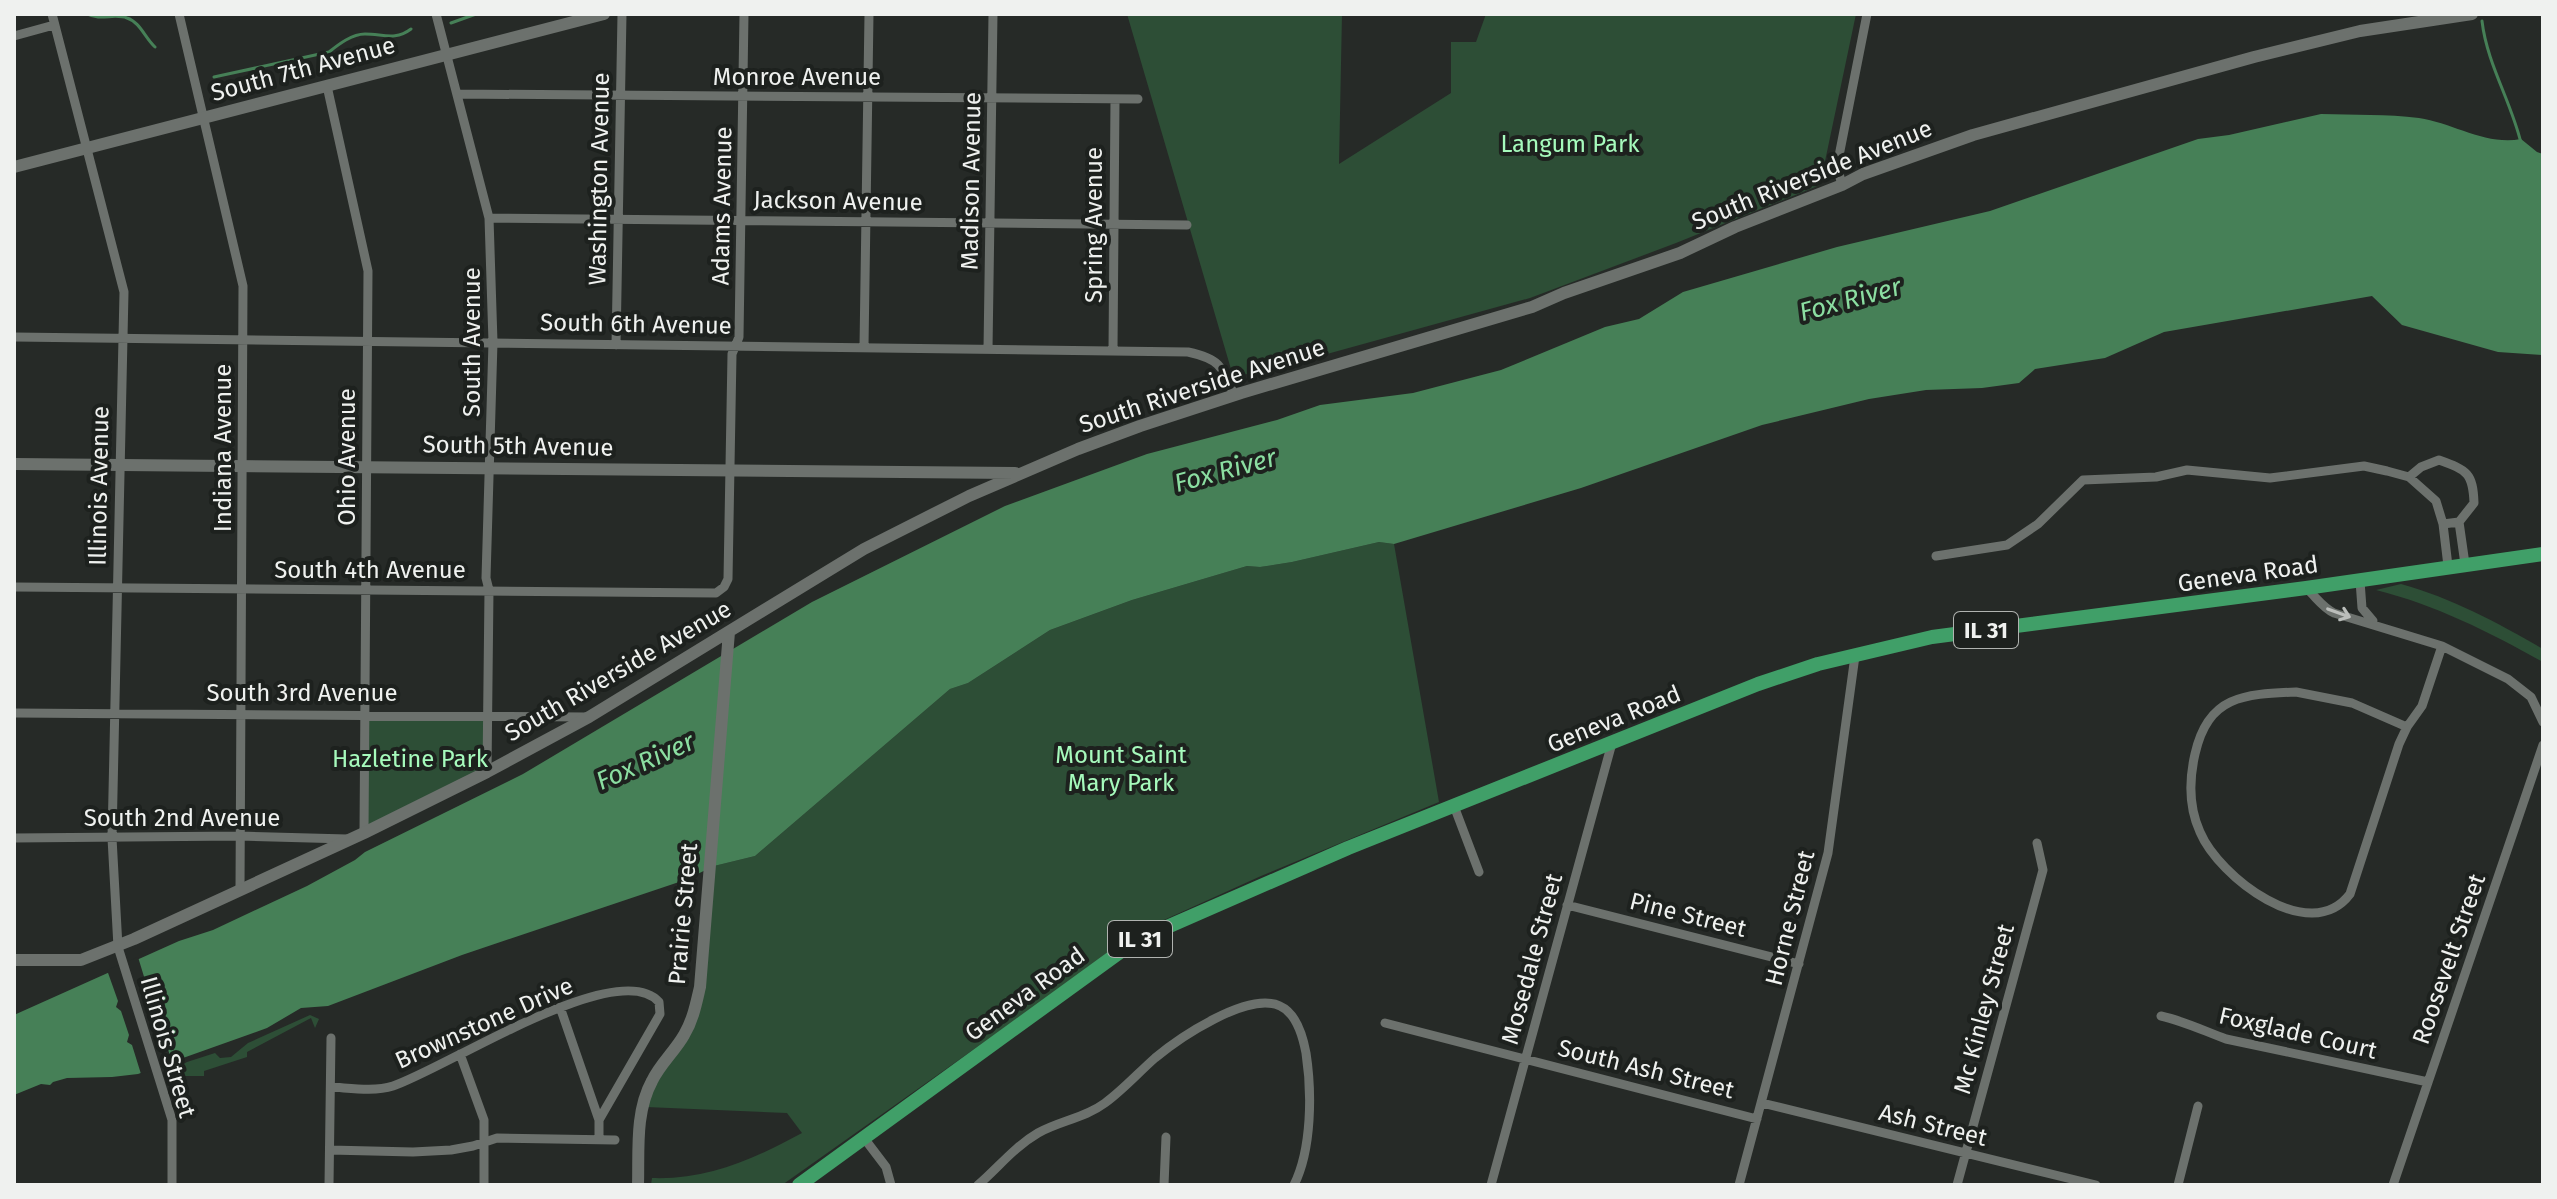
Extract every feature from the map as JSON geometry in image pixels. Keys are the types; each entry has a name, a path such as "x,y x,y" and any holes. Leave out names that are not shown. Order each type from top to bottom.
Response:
{"main road":[{"name":"South 7th Avenue","path":"14,167 604,14"},
{"name":"South Riverside Avenue","path":"14,960 81,960 118,947 364,833 589,717 864,549 969,496 1140,426 1532,307 1680,253 1863,174 1973,135 2239,61 2360,31 2472,14"},
{"name":"South 5th Avenue","path":"14,464 1022,474"},
{"name":"Geneva Road","path":"799,1185 1135,941 1348,848 1758,684 1809,667 1932,637 2543,554"},
{"name":"Prairie Street","path":"638,1185 643,1101 652,1080 684,1035 694,1013 700,987 729,632"}],"street":[{"name":"Illinois Avenue","path":"52,14 124,292 112,838 118,947 124,967"},
{"name":"Indiana Avenue","path":"179,14 243,286 240,890"},
{"name":"South Avenue","path":"436,14 489,218 493,342 486,578 489,590 487,772"},
{"name":"Washington Avenue","path":"616,345 622,14"},
{"name":"Adams Avenue","path":"724,587 728,579 732,354 739,337 744,14"},
{"path":"864,347 869,14"},
{"name":"Madison Avenue","path":"988,349 993,14"},
{"path":"1842,185 1837,166 1867,14"},
{"path":"14,36 54,25"},
{"name":"Ohio Avenue","path":"327,86 366,256 364,833"},
{"name":"Monroe Avenue","path":"457,94 1138,99"},
{"name":"Spring Avenue","path":"1113,350 1115,99"},
{"name":"Jackson Avenue","path":"489,218 1187,225"},
{"name":"South 6th Avenue","path":"14,337 1188,352 1208,356 1222,367 1234,395"},
{"path":"2409,477 2421,467 2439,460 2460,467 2473,482 2474,503 2459,522 2443,524"},
{"path":"1936,556 2007,545 2038,524 2083,480 2156,477 2187,470 2270,478 2364,466 2409,477 2436,501 2443,524 2448,566"},
{"path":"2459,522 2465,564"},
{"path":"2360,581 2362,608 2369,619 2379,625"},
{"name":"South 4th Avenue","path":"14,587 716,593 724,587"},
{"path":"2306,588 2321,606 2334,613 2442,646 2508,679 2531,697 2543,722"},
{"path":"2407,727 2352,703 2296,692 2252,695 2222,705 2206,721 2200,733 2191,775 2194,816 2209,849 2233,877 2275,904 2315,913 2330,912 2342,905 2350,894 2399,744 2422,706 2442,646"},
{"name":"Horne Street","path":"1739,1185 1828,853 1855,656"},
{"name":"South 3rd Avenue","path":"14,713 589,717"},
{"name":"Mosedale Street","path":"1491,1185 1612,743"},
{"name":"Roosevelt Street","path":"2393,1185 2543,745"},
{"path":"1454,806 1479,872"},
{"name":"South 2nd Avenue","path":"14,838 240,836 350,839"},
{"name":"Mc Kinley Street","path":"1957,1185 2043,870 2037,843"},
{"name":"Pine Street","path":"1567,905 1799,964"},
{"name":"Illinois Street","path":"124,967 172,1120 172,1185"},
{"name":"Brownstone Drive","path":"331,1087 392,1086 560,1007 604,993 637,990 652,995 661,1008 653,1027 599,1120"},
{"path":"978,1185 1016,1148 1039,1133 1101,1106 1155,1058 1190,1033 1233,1011 1262,1003 1280,1006 1292,1016 1305,1049 1310,1104 1300,1170 1294,1185"},
{"path":"560,1007 599,1120 599,1139"},
{"name":"Foxglade Court","path":"2161,1016 2185,1021 2203,1032 2226,1039 2428,1082"},
{"name":"South Ash Street","path":"1385,1023 1757,1119"},
{"path":"329,1185 331,1038"},
{"path":"460,1054 481,1107 484,1185"},
{"name":"Ash Street","path":"1762,1103 2096,1185"},
{"path":"2178,1185 2198,1106"},
{"path":"1164,1185 1166,1137"},
{"path":"330,1150 438,1150 473,1146 497,1138 615,1140"},
{"path":"864,1138 886,1167 891,1185"}],"green space":[{"name":"Langum Park","path":"1127,14 1342,14 1339,164 1451,93 1451,42 1476,42 1486,14 1856,14 1820,185 1530,298 1262,372 1233,376"},
{"name":"Mount Saint Mary Park","path":"1379,542 1394,544 1439,802 1261,876 1144,929 782,1185 651,1185 652,1178 692,1175 730,1166 802,1133 787,1113 646,1107 657,1080 687,1038 714,866 755,856 950,689 968,683 1050,630 1132,600 1247,566 1292,562"},
{"path":"2401,584 2456,604 2509,630 2543,649 2543,662 2462,620 2376,590"},
{"name":"Hazletine Park","path":"367,716 485,717 485,772 367,827"},
{"path":"310,1015 319,1019 315,1028 311,1018 247,1052 247,1057 204,1071 204,1076 184,1076 183,1088 178,1086 173,1070 187,1062 215,1053 220,1058 231,1057 248,1043"}],"water":[{"name":"Fox River","path":"2321,114 2419,118 2483,137 2521,139 2543,154 2543,355 2498,352 2402,325 2372,296 2164,332 2105,358 2035,369 2019,383 1926,390 1869,399 1762,425 1581,488 1394,544 1379,542 1292,562 1247,566 1132,600 1050,630 968,683 950,689 755,856 714,866 685,880 462,955 328,1006 301,1008 267,1028 138,1074 67,1078 14,1095 14,1015 307,886 365,852 523,774 812,602 1005,506 1147,454 1277,420 1320,405 1413,393 1501,370 1605,327 1639,319 1683,292 1837,247 1990,211 2198,139"}],"pier":[{"path":"138,957 172,1064 141,1074 132,1045 127,1042 129,1035 121,1011 116,1007 118,1001 107,970"}],"waterway":[{"path":"87,14 132,20 155,47"},
{"path":"451,23 476,14"},
{"path":"2482,21 2489,52 2521,143"},
{"path":"214,77 329,52 360,34 394,36 411,29"}]}
